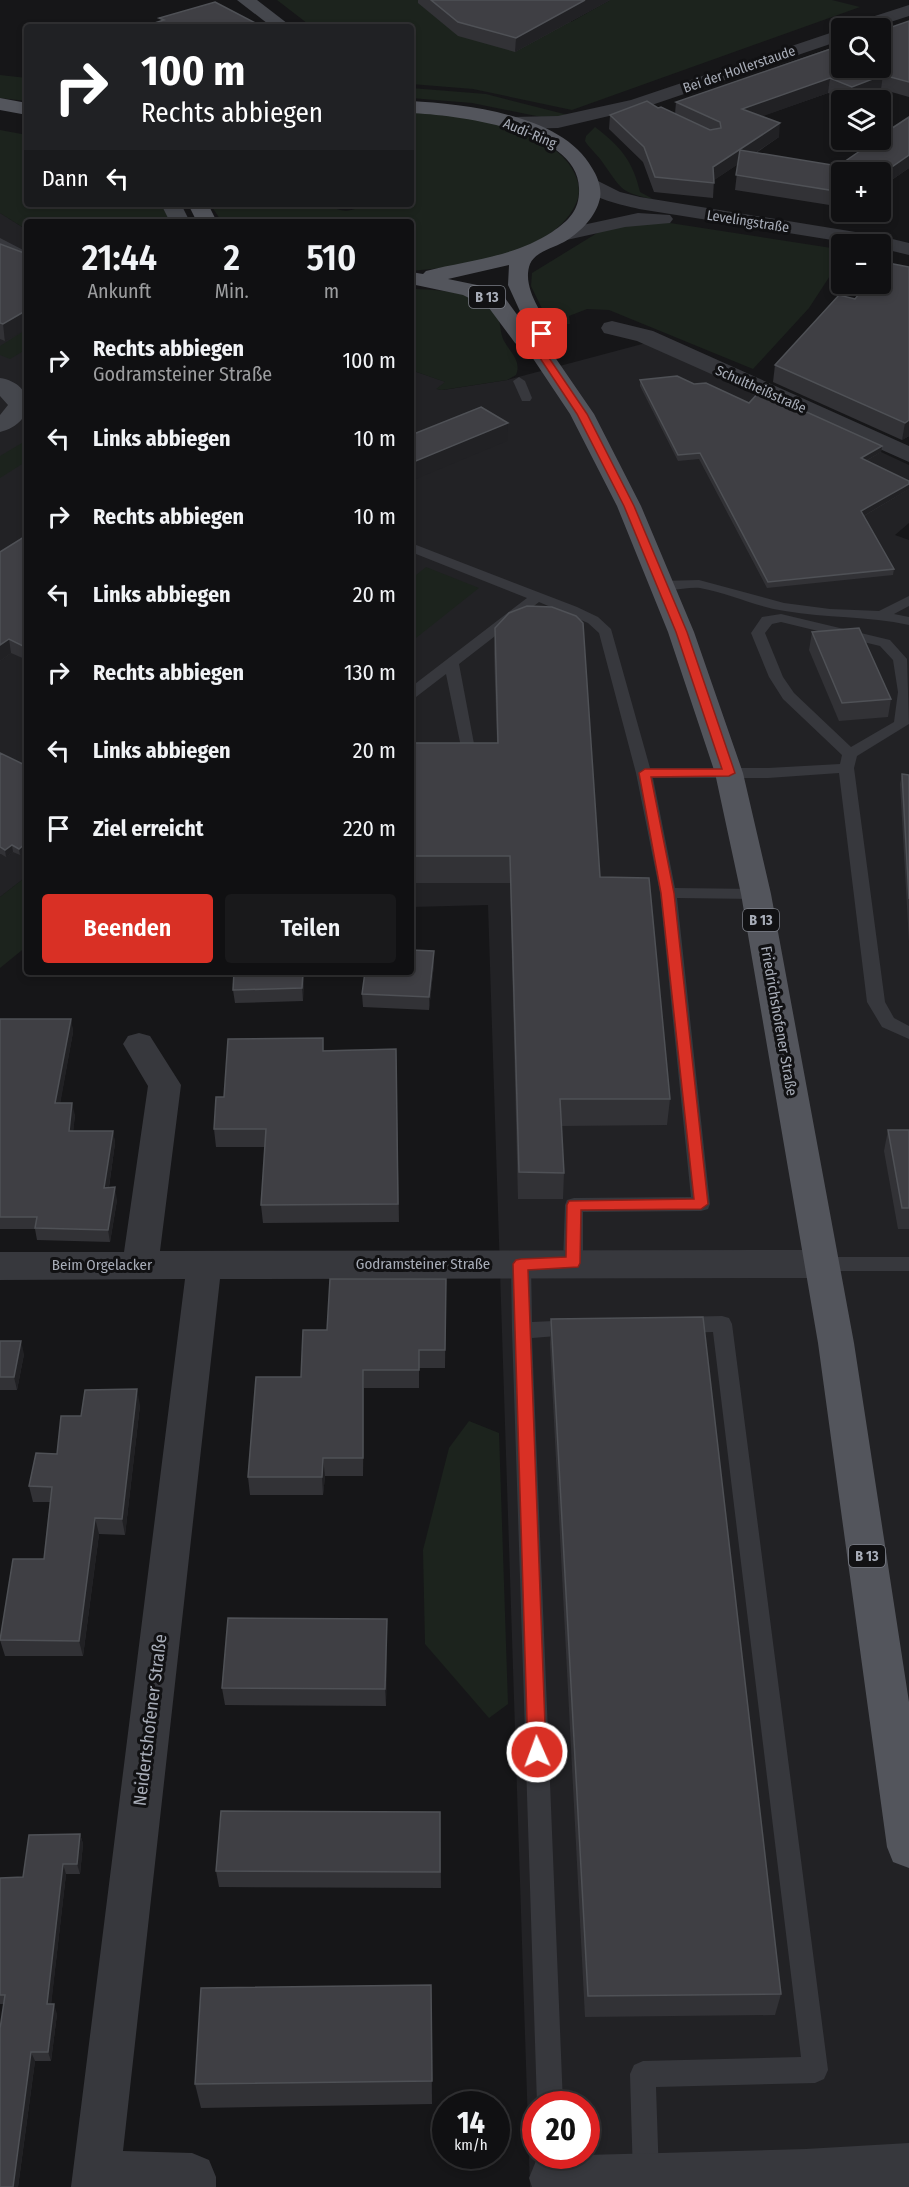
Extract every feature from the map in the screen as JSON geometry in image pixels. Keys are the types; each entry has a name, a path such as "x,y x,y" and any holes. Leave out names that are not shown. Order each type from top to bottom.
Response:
{"main road":[{"path":"236,0 263,24"},
{"path":"246,0 279,24"},
{"path":"0,104 17,117"},
{"name":"Audi-Ring","path":"414,106 467,112 512,123 539,133 568,152 582,166 590,183"},
{"name":"B 13","path":"414,277 478,268 526,254 562,235 584,212 590,197 590,183"},
{"name":"Friedrichshofener Straße","path":"526,254 520,264 518,280 524,298 542,334 540,352"},
{"name":"Friedrichshofener Straße","path":"414,278 469,290 497,303 524,338 540,352 582,414 629,506 662,585 681,632 729,773 756,894 840,1366 909,1847"},
{"path":"0,385 24,376"},
{"path":"0,385 12,394 20,405 14,416 0,425"},
{"path":"0,436 24,422"}],"street":[{"path":"879,0 909,9"},
{"path":"884,18 909,9"},
{"name":"Bei der Hollerstaude","path":"568,152 573,140 581,131 831,38"},
{"name":"Bei der Hollerstaude","path":"512,123 558,122 644,108"},
{"name":"Levelingstraße","path":"590,183 613,196 639,203 880,242 909,249"},
{"name":"Levelingstraße","path":"562,235 620,221 647,218 682,220 831,244"},
{"path":"891,253 909,255"},
{"name":"Schultheißstraße","path":"612,328 645,336 909,455"},
{"path":"139,1044 165,1085 140,1265"},
{"name":"Godramsteiner Straße","path":"204,1265 822,1264"},
{"name":"Beim Orgelacker","path":"0,1266 204,1265"},
{"name":"Neidertshofener Straße","path":"192,2187 192,2177 95,2181 204,1265"},
{"path":"569,2169 646,2178 807,2180 909,2167"}],"lane":[{"path":"0,241 24,255"},
{"path":"519,381 526,398"},
{"path":"414,548 593,620 606,632 645,773 668,893 701,1204 574,1205 573,1263"},
{"path":"662,585 699,584 783,606 830,613 881,615 909,621"},
{"path":"414,692 537,597"},
{"path":"881,615 909,600"},
{"path":"645,773 729,773 848,761 901,724 905,692 900,659 885,643 864,636 781,618 767,620 758,633 776,677 788,696 848,761 876,1002 884,1021 893,1028 909,1033"},
{"path":"451,663 467,749"},
{"path":"668,893 756,894"},
{"path":"521,1264 550,2091"},
{"path":"822,1264 909,1264"},
{"path":"646,2178 643,2074 814,2070 722,1324 663,1326"},
{"path":"522,1329 592,1328"}],"shaded area":[{"path":"277,0 425,0 571,22 610,0 832,0 860,7 572,110 473,89 414,84 414,24 308,24"},
{"path":"0,75 24,78 24,101 0,98"},
{"path":"414,88 486,94 572,116 541,117 472,103 414,98"},
{"path":"414,112 491,122 529,135 547,144 562,156 574,171 579,189 577,201 566,219 549,234 528,246 480,261 414,271 414,219 220,219 212,207 333,207 346,211 357,208 414,207"},
{"path":"595,127 624,155 634,171 640,192 653,199 627,192 618,184 585,141 586,136"},
{"path":"0,130 24,134 24,207 164,207 169,219 24,219 24,228 0,213"},
{"path":"0,213 24,228 24,878 0,897"},
{"path":"657,221 831,248 831,274 809,308 753,369 609,310 587,309 569,316 570,324 550,325 531,286 532,273 602,230"},
{"path":"414,289 446,291 483,302 498,318 504,341 518,365 516,375 507,380 436,389 445,382 414,371"},
{"path":"24,331 24,351 10,359 0,355 0,346"},
{"path":"646,343 909,465 909,523 895,535 909,540 909,2187 530,2187 529,2169 600,2169 600,2091 527,2091 488,905 414,907 414,371 446,382 437,389 507,380"},
{"path":"24,442 24,463 0,478 0,456"},
{"path":"426,567 479,588 414,640 414,577"},
{"path":"24,878 24,948 0,968 0,897"},
{"path":"469,1421 499,1433 508,1704 489,1718 425,1644 423,1550 449,1448"}],"building":[{"path":"431,0 585,0 516,38 458,22"},
{"path":"215,2 257,24 151,24 164,20 159,18"},
{"path":"909,21 909,82 891,77 891,27"},
{"path":"831,49 831,78 875,78 852,87 830,78 742,109 780,123 713,167 714,183 655,177 644,147 610,115 647,101 710,130 721,128 720,122 676,102"},
{"path":"909,117 909,155 891,167 891,162 844,162 861,150 891,150 891,129"},
{"path":"740,150 831,165 831,190 736,175"},
{"path":"0,244 24,253 24,312 3,324 0,323"},
{"path":"891,264 909,267 909,420 905,423 775,365 839,295 855,299 859,294 891,294"},
{"path":"677,376 694,384 706,383 749,403 760,391 882,446 861,458 909,481 909,484 861,511 894,569 768,582 700,453 678,455 640,380"},
{"path":"481,407 508,423 414,462 414,434"},
{"path":"24,537 24,646 9,639 0,645 0,552"},
{"path":"527,606 552,607 576,616 583,623 600,877 649,878 670,1099 560,1099 564,1173 519,1172 510,856 414,856 414,743 498,743 495,628 509,613"},
{"path":"859,628 891,699 842,703 812,632"},
{"path":"0,753 24,765 24,845 19,849 12,845 5,850 0,847"},
{"path":"902,774 909,775 909,899"},
{"path":"414,950 434,951 429,997 362,994 365,975 414,975"},
{"path":"234,975 303,975 302,988 233,990"},
{"path":"0,1019 71,1019 55,1103 72,1103 69,1131 113,1131 104,1188 115,1187 108,1230 35,1228 37,1217 0,1217"},
{"path":"323,1038 323,1051 396,1049 398,1204 261,1205 266,1129 214,1129 216,1097 224,1097 228,1039"},
{"path":"888,1130 909,1130 909,1208 902,1208"},
{"path":"330,1279 446,1279 445,1350 419,1350 419,1370 363,1370 363,1458 323,1458 322,1477 248,1477 256,1377 301,1377 303,1330 327,1330"},
{"path":"703,1317 781,1994 588,1996 551,1319"},
{"path":"0,1341 21,1341 14,1377 0,1377"},
{"path":"137,1389 122,1519 95,1518 79,1641 0,1640 13,1559 44,1559 52,1487 29,1486 36,1453 57,1454 61,1416 81,1416 85,1390"},
{"path":"228,1618 387,1619 385,1689 222,1688"},
{"path":"221,1811 440,1812 440,1872 216,1871"},
{"path":"80,1834 77,1864 63,1864 47,2004 54,2004 48,2052 31,2052 13,2187 0,2187 0,2029 5,1995 0,1995 0,1878 23,1877 29,1835"},
{"path":"431,1985 432,2081 195,2084 201,1988"}],"route":[{"path":"537,1752 521,1264 573,1263 574,1205 701,1204 668,893 645,773 729,773 681,632 629,506 582,414 540,352 542,334"}]}
